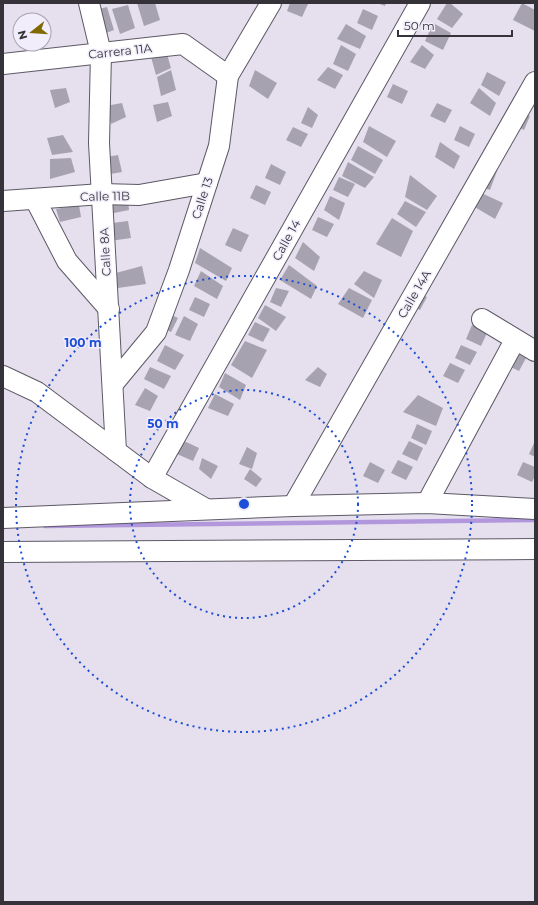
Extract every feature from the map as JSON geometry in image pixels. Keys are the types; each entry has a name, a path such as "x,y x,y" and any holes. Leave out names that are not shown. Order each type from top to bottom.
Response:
{"street":[{"name":"Calle 8A","path":"88,3 101,52 99,142 116,451"},
{"name":"Calle 13","path":"113,384 156,332 179,270 219,146 228,76 271,3"},
{"name":"Calle 14","path":"152,478 420,3"},
{"name":"Carrera 11A","path":"3,64 183,44 228,76"},
{"name":"Calle 14A","path":"294,506 535,82"},
{"name":"Calle 11B","path":"3,201 102,194 139,195 207,183"},
{"path":"35,199 67,261 109,309"},
{"path":"482,319 535,351"},
{"path":"427,503 515,340"},
{"path":"3,376 37,392 152,478 206,509"},
{"path":"3,518 206,509 427,503 535,509"},
{"path":"3,552 535,549"}],"building":[{"path":"137,3 155,3 160,20 144,26"},
{"path":"290,3 308,4 302,17 287,11"},
{"path":"377,3 386,3 385,6"},
{"path":"447,3 450,3 463,14 452,28 437,19"},
{"path":"522,3 535,10 535,31 513,20"},
{"path":"128,5 135,28 120,34 112,9"},
{"path":"107,7 114,30 98,36 91,11"},
{"path":"363,9 378,16 372,30 357,23"},
{"path":"433,23 451,33 443,50 425,41"},
{"path":"346,24 366,36 360,49 337,39"},
{"path":"341,45 356,54 348,71 333,64"},
{"path":"422,45 434,55 425,69 410,62"},
{"path":"167,54 171,68 156,75 151,57"},
{"path":"328,67 343,75 335,89 317,80"},
{"path":"171,70 176,90 161,96 157,77"},
{"path":"255,70 277,83 268,99 249,86"},
{"path":"487,72 506,82 499,96 481,85"},
{"path":"393,84 408,91 402,104 387,97"},
{"path":"66,88 70,102 55,108 50,90"},
{"path":"479,88 496,103 490,116 470,103"},
{"path":"168,102 172,116 157,122 153,105"},
{"path":"122,103 126,117 111,124 106,106"},
{"path":"437,103 452,110 445,123 430,116"},
{"path":"308,107 318,115 312,128 301,123"},
{"path":"515,109 530,116 524,130 509,123"},
{"path":"369,126 396,141 387,157 363,142"},
{"path":"460,126 475,134 469,147 454,140"},
{"path":"293,127 308,134 301,147 286,140"},
{"path":"63,135 73,152 52,155 47,138"},
{"path":"440,142 460,156 454,169 435,157"},
{"path":"358,146 383,160 375,174 351,160"},
{"path":"118,155 122,172 99,176 95,159"},
{"path":"71,158 75,172 50,179 50,159"},
{"path":"348,162 374,177 365,188 342,176"},
{"path":"271,164 286,172 280,185 265,178"},
{"path":"486,164 497,171 490,190 474,184"},
{"path":"410,175 437,196 427,210 405,197"},
{"path":"339,177 355,184 348,197 333,190"},
{"path":"256,185 271,192 265,205 250,198"},
{"path":"127,188 129,210 104,215 99,198"},
{"path":"475,190 503,203 495,219 468,203"},
{"path":"330,196 345,203 339,220 324,210"},
{"path":"405,201 426,212 416,227 397,214"},
{"path":"79,205 81,217 60,222 56,209"},
{"path":"318,217 334,224 327,237 312,230"},
{"path":"392,218 413,231 401,257 376,244"},
{"path":"128,221 131,238 110,241 105,224"},
{"path":"233,228 249,235 241,252 225,245"},
{"path":"303,242 320,257 314,271 295,258"},
{"path":"200,248 232,268 226,281 195,263"},
{"path":"289,265 317,286 311,299 280,280"},
{"path":"142,266 146,284 118,288 112,274"},
{"path":"201,271 223,286 217,299 194,286"},
{"path":"364,271 382,280 374,298 354,284"},
{"path":"276,288 289,291 281,307 270,302"},
{"path":"349,288 372,300 363,318 338,304"},
{"path":"411,290 427,297 420,310 405,303"},
{"path":"195,297 210,304 204,317 189,310"},
{"path":"265,305 286,317 276,331 258,318"},
{"path":"163,311 178,318 171,332 156,325"},
{"path":"184,316 198,324 190,341 175,335"},
{"path":"255,322 270,329 263,342 248,335"},
{"path":"472,325 487,333 481,346 466,339"},
{"path":"245,341 267,350 252,378 231,365"},
{"path":"165,345 184,355 175,370 157,361"},
{"path":"461,345 477,352 470,365 455,358"},
{"path":"511,350 526,358 519,371 504,364"},
{"path":"450,363 465,370 458,383 443,376"},
{"path":"150,367 171,376 164,389 144,379"},
{"path":"318,367 327,374 320,387 305,380"},
{"path":"225,373 246,385 240,400 219,387"},
{"path":"145,388 158,396 150,411 135,405"},
{"path":"215,394 234,404 228,416 208,408"},
{"path":"418,395 443,408 436,426 403,412"},
{"path":"417,424 432,431 426,445 411,438"},
{"path":"184,441 199,448 193,461 177,454"},
{"path":"409,441 423,448 417,461 402,454"},
{"path":"535,441 535,457 529,454"},
{"path":"247,447 257,453 252,469 239,464"},
{"path":"202,458 218,466 211,479 199,469"},
{"path":"398,460 413,467 406,480 391,473"},
{"path":"370,462 385,470 378,483 363,476"},
{"path":"523,462 535,467 535,476 532,482 517,475"},
{"path":"250,469 262,479 256,487 244,479"}],"waterway":[{"path":"45,526 535,520"}]}
